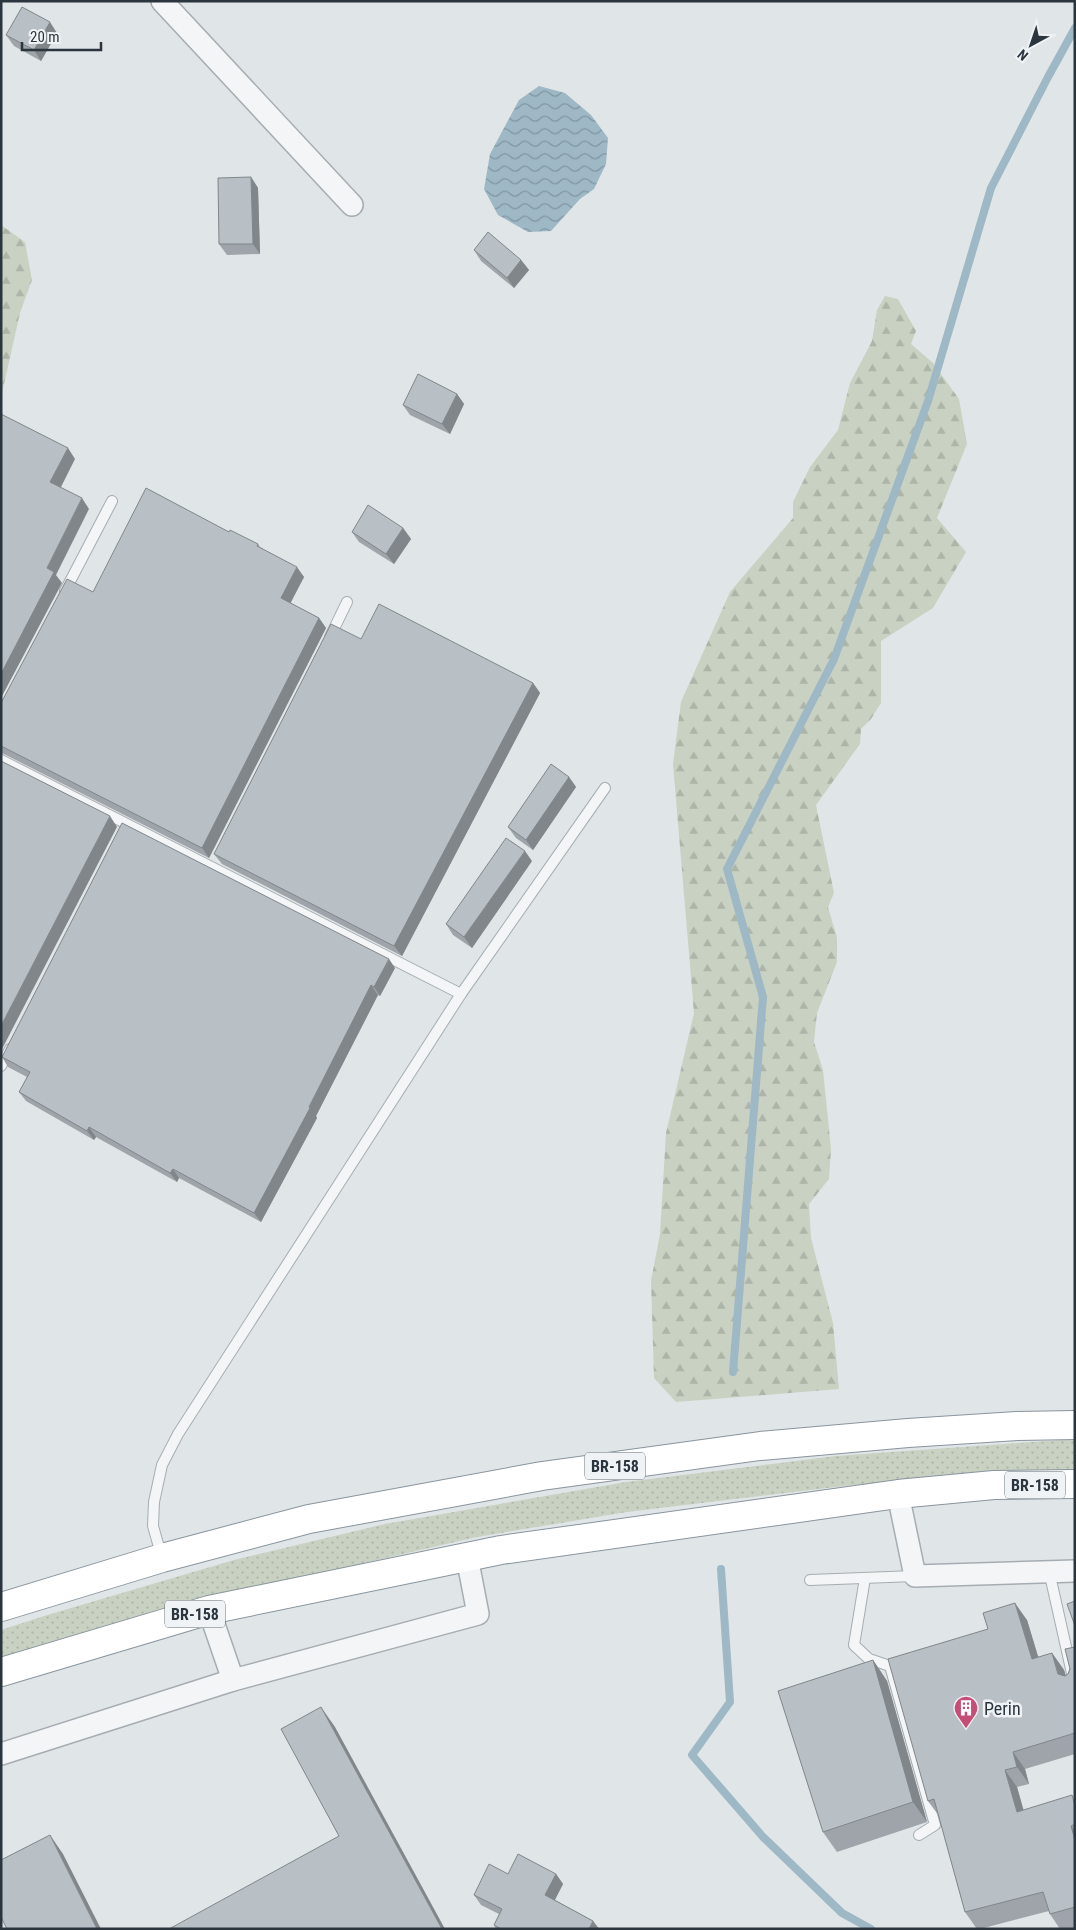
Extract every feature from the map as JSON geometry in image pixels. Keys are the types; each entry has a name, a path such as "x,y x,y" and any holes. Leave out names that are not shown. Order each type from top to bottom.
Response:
{"highway":[{"name":"BR-158","path":"1,1606 162,1558 309,1519 542,1476 760,1446 908,1433 1017,1426 1075,1425"},
{"name":"BR-158","path":"1,1672 209,1610 501,1550 898,1494 994,1485 1075,1484"}],"street":[{"path":"162,1 352,204"},
{"path":"898,1494 915,1576 1075,1570"},
{"path":"1,1754 233,1680 478,1614 467,1557"},
{"path":"209,1610 233,1680"}],"lane":[{"path":"61,598 112,501"},
{"path":"325,647 347,602"},
{"path":"1,760 124,828 214,863 461,994"},
{"path":"162,1558 153,1526 154,1502 162,1465 178,1434 461,994 605,788"},
{"path":"1,1066 15,1040"},
{"path":"1049,1571 1075,1687"},
{"path":"810,1580 915,1576"},
{"path":"865,1578 854,1645 868,1659 890,1666 935,1825 918,1835"}],"green space":[{"path":"1,225 25,242 32,280 20,313 2,393"},
{"path":"885,296 898,299 916,331 911,344 933,363 959,399 967,444 937,518 966,552 933,608 881,641 881,703 871,719 861,729 860,744 816,805 834,893 828,907 837,938 837,962 817,1013 814,1042 823,1070 831,1149 829,1179 809,1204 811,1238 833,1323 839,1389 676,1402 654,1378 651,1281 660,1234 666,1133 694,1013 673,764 681,702 730,592 793,518 793,502 810,467 838,430 850,383 872,341 877,310"},
{"path":"1075,1439 1075,1474 990,1473 844,1486 627,1512 477,1537 329,1571 51,1644 1,1660 1,1630 234,1560 385,1524 626,1482 836,1456"}],"water":[{"path":"539,86 565,93 591,115 608,138 606,164 594,189 580,199 551,231 528,232 498,215 484,189 490,154 519,100"}],"building":[{"path":"22,7 50,22 34,50 6,35"},
{"path":"251,177 253,244 219,244 218,178"},
{"path":"488,232 521,260 507,278 474,250"},
{"path":"418,374 457,394 442,424 403,405"},
{"path":"1,414 68,448 50,482 82,498 47,568 54,572 1,674"},
{"path":"146,488 229,532 230,530 258,544 257,546 297,567 281,598 319,618 202,848 1,746 1,703 67,579 93,592"},
{"path":"368,505 403,528 386,554 352,532"},
{"path":"379,604 533,683 394,946 214,854 331,624 361,639"},
{"path":"1,761 110,816 1,1026"},
{"path":"551,764 569,777 526,840 508,827"},
{"path":"122,823 389,959 374,987 371,985 310,1108 254,1213 173,1169 170,1173 89,1127 87,1131 19,1092 30,1072 2,1057"},
{"path":"506,838 525,851 464,937 446,924"},
{"path":"1075,1601 1075,1626 1067,1604"},
{"path":"1015,1603 1032,1659 1052,1653 1058,1674 1065,1676 1070,1669 1065,1649 1075,1647 1075,1733 1013,1752 1017,1767 1005,1770 1017,1812 1072,1795 1075,1805 1075,1824 1071,1826 1075,1840 1075,1907 1050,1914 1043,1892 965,1912 934,1799 928,1801 888,1659 988,1629 983,1613"},
{"path":"873,1660 913,1802 823,1832 778,1691"},
{"path":"321,1707 442,1929 169,1929 339,1836 281,1729"},
{"path":"50,1835 97,1929 7,1929 1,1917 1,1860"},
{"path":"518,1854 556,1874 545,1895 593,1921 589,1929 501,1929 494,1925 502,1909 474,1895 489,1864 508,1874"}],"waterway":[{"path":"733,1372 763,997 727,869 834,659 928,401 991,188 1075,28"},
{"path":"721,1569 730,1702 692,1755 763,1837 842,1913 871,1929"}],"place":[{"name":"Perin","path":"966,1729"}]}
